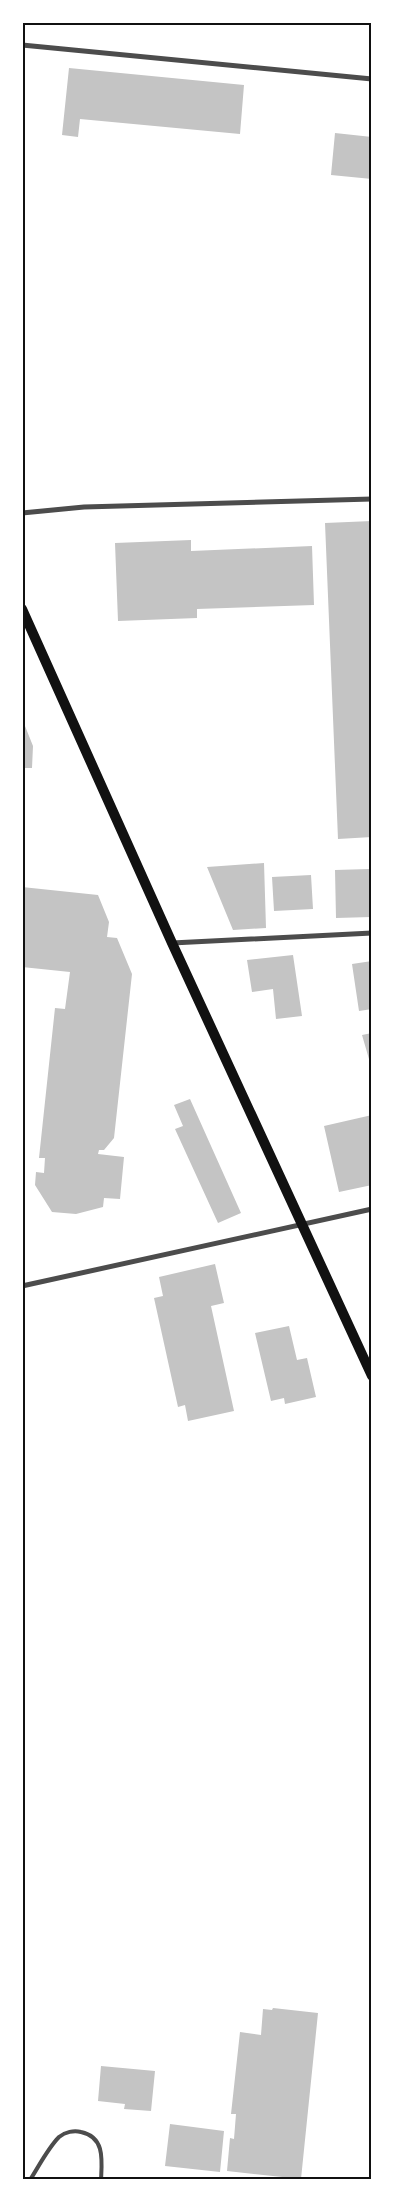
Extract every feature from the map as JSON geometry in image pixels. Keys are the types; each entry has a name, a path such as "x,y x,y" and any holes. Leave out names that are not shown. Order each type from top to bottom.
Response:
{"main road":[{"path":"22,609 172,943 372,1376"}],"street":[{"path":"22,45 372,79"},
{"path":"22,514 84,507 372,499"},
{"path":"172,943 372,933"},
{"path":"22,1286 302,1223 372,1210"}],"lane":[{"path":"30,2180 60,2136 73,2130 89,2134 99,2144 103,2156 101,2180"}],"building":[{"path":"69,68 244,85 240,134 80,119 78,137 62,135"},
{"path":"335,133 372,137 372,179 331,175"},
{"path":"372,521 372,837 338,839 325,523"},
{"path":"191,540 191,551 312,546 314,605 197,609 197,618 118,621 115,543"},
{"path":"23,721 33,746 32,768 22,768"},
{"path":"264,863 266,928 233,930 207,867"},
{"path":"369,869 371,917 336,918 335,870"},
{"path":"311,875 313,909 274,911 272,877"},
{"path":"22,887 98,895 109,922 107,937 117,938 132,974 114,1138 104,1150 99,1150 98,1154 124,1157 120,1199 104,1198 103,1207 76,1214 52,1212 35,1185 36,1172 44,1173 45,1158 39,1158 55,1008 65,1009 70,972 22,967"},
{"path":"293,955 302,1016 276,1019 273,989 252,992 247,960"},
{"path":"372,961 372,1009 359,1011 352,964"},
{"path":"372,1033 372,1066 371,1066 362,1035"},
{"path":"190,1099 241,1213 218,1223 175,1129 183,1126 174,1105"},
{"path":"372,1115 372,1185 339,1192 324,1126"},
{"path":"215,1264 224,1303 211,1306 234,1411 188,1421 185,1405 178,1407 154,1298 163,1296 159,1277"},
{"path":"289,1326 297,1360 307,1358 316,1397 285,1404 284,1398 271,1401 255,1333"},
{"path":"273,2008 318,2013 301,2179 227,2171 230,2138 234,2139 236,2114 231,2114 240,2032 261,2035 263,2009 272,2010"},
{"path":"101,2066 155,2071 151,2111 124,2109 125,2104 98,2101"},
{"path":"170,2124 224,2131 220,2172 165,2166"}]}
